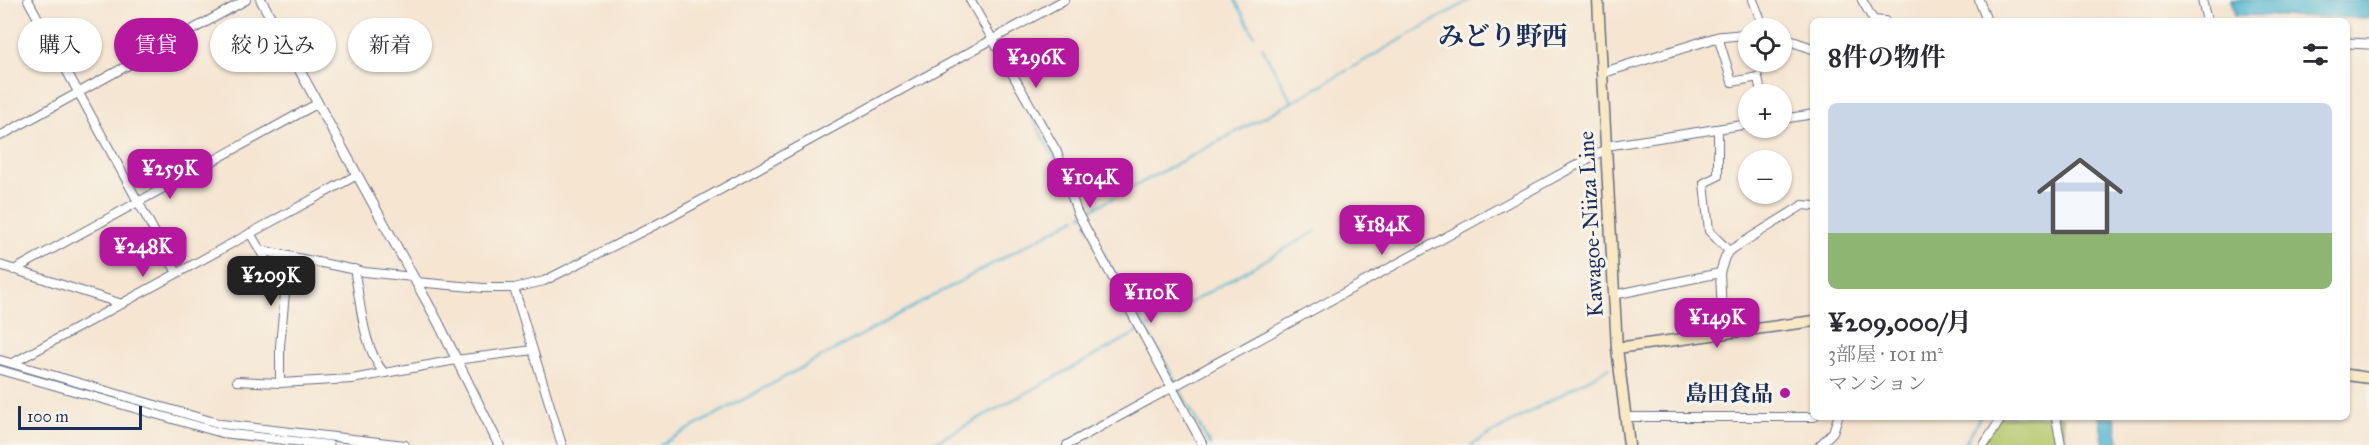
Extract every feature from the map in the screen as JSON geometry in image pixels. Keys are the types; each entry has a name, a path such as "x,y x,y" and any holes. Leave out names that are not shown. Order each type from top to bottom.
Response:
{"main road":[{"name":"Kawagoe-Niiza Line","path":"1598,0 1613,295 1629,445"},
{"path":"1617,348 1810,322"},
{"path":"2350,375 2369,378"}],"street":[{"path":"28,0 78,94 140,201 177,273"},
{"path":"0,136 246,0"},
{"path":"261,0 414,279 499,445"},
{"path":"970,0 1057,152 1077,212 1203,445"},
{"path":"260,250 354,269 483,288 514,288 554,277 669,218 1064,0"},
{"path":"1753,0 1760,18"},
{"path":"1862,0 1872,18"},
{"path":"1979,0 1986,18"},
{"path":"2202,0 2206,18"},
{"path":"1602,73 1719,37 1738,34"},
{"path":"1719,37 1732,82 1758,77 1759,84"},
{"path":"1792,41 1810,48"},
{"path":"2350,43 2369,44"},
{"path":"14,270 313,106 319,106"},
{"path":"1792,117 1810,115"},
{"path":"1067,445 1606,148 1738,126"},
{"path":"1718,129 1718,176 1704,183 1709,231 1729,251"},
{"path":"13,363 357,175"},
{"path":"1723,333 1720,273 1729,251 1803,205 1810,206"},
{"path":"250,233 285,293 280,346 280,383"},
{"path":"0,265 122,304"},
{"path":"354,269 370,348 375,362 384,373"},
{"path":"1613,295 1720,273"},
{"path":"514,288 562,445"},
{"path":"237,381 280,383 352,379 456,360 533,350"},
{"path":"0,360 221,423 405,445"},
{"path":"0,370 222,433 329,445"},
{"path":"1625,417 1810,417"},
{"path":"1820,445 1833,432 1837,420"},
{"path":"1984,445 2000,420"},
{"path":"2057,420 2061,445"}],"green space":[{"path":"1994,420 2062,420 2065,445 1979,445"}],"water":[{"path":"2231,0 2369,0 2369,18 2235,15"},
{"path":"2100,420 2115,420 2120,445 2104,445"}],"waterway":[{"path":"1235,0 1254,35"},
{"path":"1081,215 1292,102 1470,0"},
{"path":"1262,47 1292,102"},
{"path":"1029,110 1058,166"},
{"path":"660,445 1076,218"},
{"path":"1086,222 1176,382"},
{"path":"1146,328 1316,231"},
{"path":"930,445 1138,332"},
{"path":"1471,445 1610,367"},
{"path":"1178,387 1210,445"},
{"path":"1964,445 1978,420"}],"place":[{"name":"島田食品","path":"1785,393"}],"district":[{"name":"みどり野西","path":"1503,36"}]}
